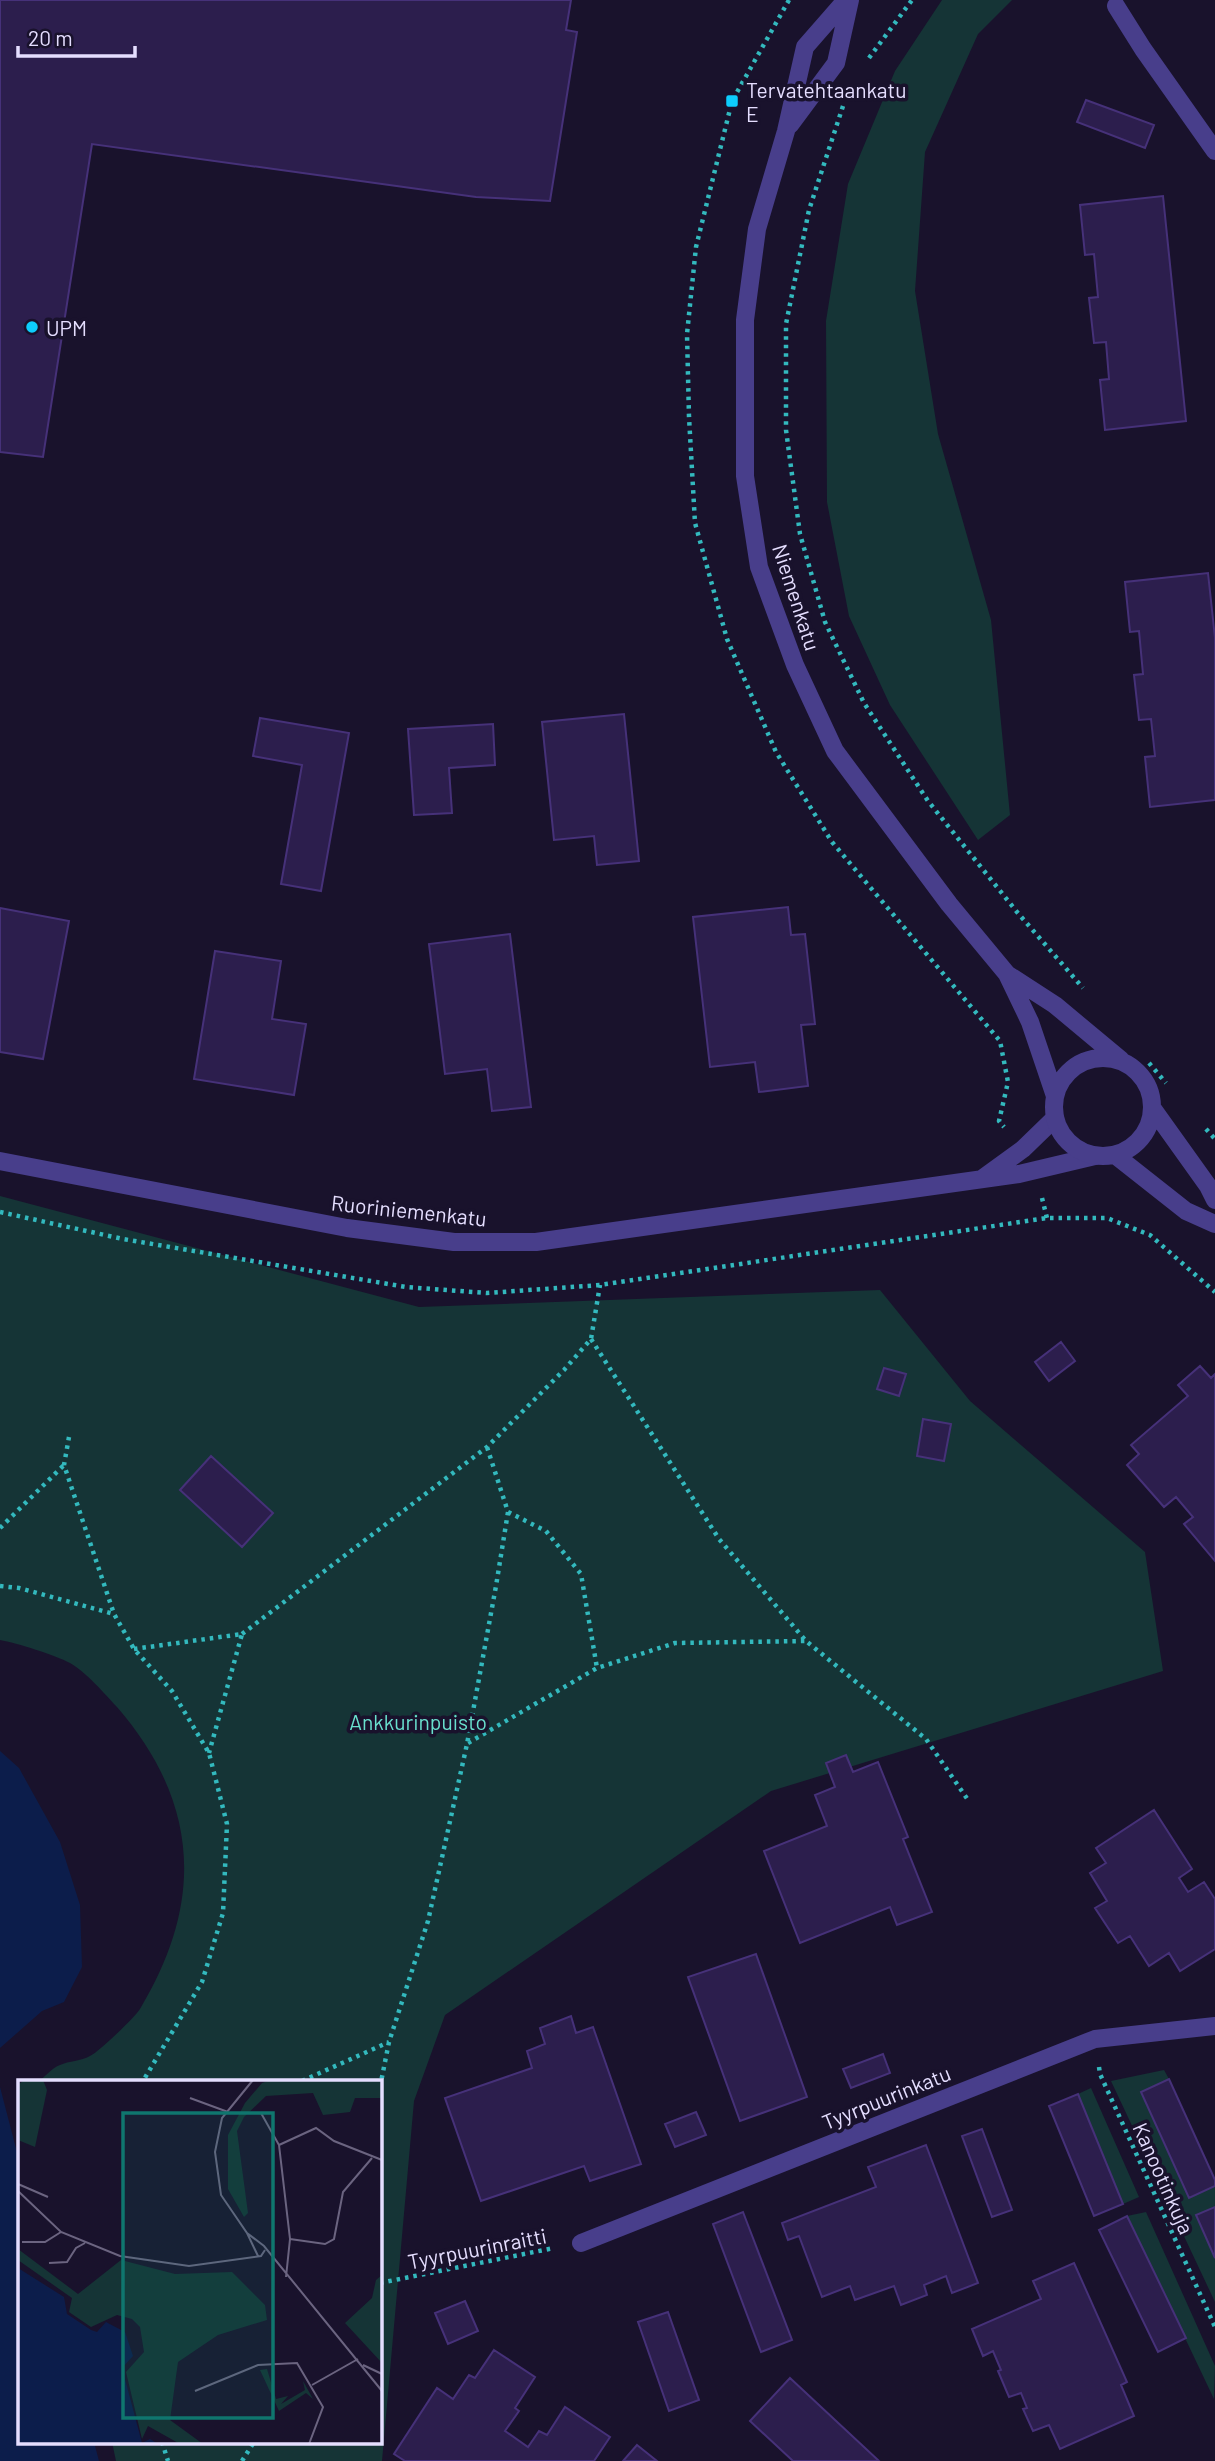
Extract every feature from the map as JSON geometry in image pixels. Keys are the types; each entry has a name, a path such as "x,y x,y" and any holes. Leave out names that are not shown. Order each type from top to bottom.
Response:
{"street":[{"name":"Niemenkatu","path":"786,131 835,63 848,0"},
{"name":"Niemenkatu","path":"848,0 805,47 786,131 757,229 745,320 745,476 759,567 795,665 835,751 949,904 1007,974 1030,1022 1055,1096"},
{"path":"1116,6 1215,151"},
{"name":"Niemenkatu","path":"1007,974 1055,1005 1124,1062"},
{"path":"1110,1058 1124,1062 1140,1073 1150,1090 1153,1109 1150,1125 1142,1138 1130,1149 1115,1155 1095,1156 1077,1149 1063,1136 1055,1118 1055,1096 1064,1076 1081,1062 1110,1058"},
{"path":"1153,1109 1215,1200"},
{"name":"Ruoriniemenkatu","path":"983,1178 1023,1149 1055,1118"},
{"path":"1115,1155 1186,1211 1215,1224"},
{"name":"Ruoriniemenkatu","path":"0,1161 347,1228 454,1242 536,1242 1019,1174 1095,1156"},
{"name":"Tyyrpuurinkatu","path":"581,2243 1095,2039 1215,2026"}],"path":[{"path":"864,66 912,0"},
{"path":"849,95 843,105 809,210 786,324 786,430 800,534 825,622 864,703 928,801 1017,912 1091,997"},
{"path":"1144,1058 1171,1088"},
{"path":"1206,1128 1215,1139"},
{"path":"0,1212 123,1239"},
{"path":"1047,1218 1107,1218 1150,1235 1215,1292"},
{"path":"134,1649 242,1634 486,1447 564,1370 591,1339 600,1285"},
{"path":"591,1339 719,1539 806,1641 926,1739 968,1800"},
{"path":"69,1437 64,1465 114,1614 134,1649 172,1691 209,1753 227,1824 223,1913 202,1982 144,2080"},
{"path":"381,2080 389,2042 428,1921 467,1744 509,1513 486,1447"},
{"path":"0,1528 64,1465"},
{"path":"509,1513 546,1531 581,1574 597,1668"},
{"path":"0,1586 19,1588 114,1614"},
{"path":"209,1753 242,1634"},
{"path":"467,1744 597,1668 675,1643 806,1641"},
{"name":"Kanootinkuja","path":"1095,2039 1100,2074 1215,2327"},
{"path":"304,2080 389,2042"},
{"name":"Tyyrpuurinraitti","path":"382,2283 581,2243"},
{"path":"163,2444 168,2461"},
{"path":"242,2461 253,2444"}],"green space":[{"path":"942,0 1012,0 978,34 925,152 915,291 938,434 991,620 1010,815 978,840 890,705 849,616 827,502 826,321 848,184 895,71"},
{"name":"Ankkurinpuisto","path":"0,1196 419,1307 880,1290 970,1401 1145,1552 1163,1671 771,1791 445,2015 414,2101 382,2461 116,2461 112,2444 382,2444 382,2080 40,2080 57,2066 95,2053 140,2009 161,1969 175,1930 183,1891 184,1853 177,1816 164,1779 144,1743 117,1707 70,1663 0,1640"},
{"path":"1164,2070 1169,2079 1141,2092 1189,2198 1215,2186 1215,2207 1196,2216 1215,2258 1215,2302 1111,2081"},
{"path":"1091,2088 1139,2197 1123,2204 1078,2094"},
{"path":"1146,2212 1215,2366 1214,2399 1127,2216"}],"water":[{"path":"0,1751 19,1768 60,1842 80,1905 82,1967 64,2002 42,2011 0,2048"},
{"path":"0,2087 18,2156 18,2444 95,2444 99,2461 0,2461"}],"building":[{"name":"UPM","path":"0,0 571,0 566,30 577,32 550,201 476,197 92,144 43,457 0,452"},
{"path":"1086,100 1154,125 1145,148 1077,122"},
{"path":"1163,196 1186,421 1105,430 1100,380 1109,379 1106,342 1094,343 1089,298 1098,297 1094,254 1085,255 1080,205"},
{"path":"1208,573 1215,638 1215,800 1150,807 1145,757 1155,756 1151,719 1139,720 1134,675 1143,674 1139,631 1130,632 1125,582"},
{"path":"624,714 639,861 597,865 594,836 554,840 542,722"},
{"path":"260,718 349,733 321,891 281,884 302,765 253,756"},
{"path":"493,724 495,765 449,768 452,813 414,815 408,729"},
{"path":"788,907 791,935 805,934 815,1024 801,1025 808,1086 759,1092 755,1062 710,1067 693,917"},
{"path":"0,908 69,921 43,1059 0,1052"},
{"path":"510,934 531,1107 492,1111 487,1069 445,1074 429,944"},
{"path":"215,951 281,961 272,1019 306,1024 294,1095 194,1079"},
{"path":"1061,1342 1075,1361 1049,1381 1035,1362"},
{"path":"1200,1366 1211,1378 1215,1374 1215,1561 1184,1524 1193,1517 1176,1497 1164,1507 1127,1465 1139,1454 1131,1445 1188,1396 1178,1385"},
{"path":"884,1368 906,1374 899,1396 877,1389"},
{"path":"923,1419 951,1424 944,1461 917,1456"},
{"path":"211,1456 273,1513 242,1547 180,1490"},
{"path":"846,1755 853,1772 878,1762 908,1837 903,1839 932,1912 897,1925 890,1907 800,1943 764,1851 827,1826 815,1795 835,1787 826,1763"},
{"path":"1154,1810 1192,1869 1179,1878 1188,1892 1204,1882 1215,1899 1215,1949 1180,1971 1169,1953 1149,1966 1130,1936 1118,1943 1095,1908 1107,1901 1090,1873 1106,1863 1096,1848"},
{"path":"756,1954 807,2097 740,2121 688,1977"},
{"path":"571,2016 576,2033 593,2027 641,2164 590,2181 584,2166 481,2201 445,2098 532,2068 527,2051 545,2044 540,2028"},
{"path":"883,2054 890,2073 851,2088 843,2069"},
{"path":"1169,2079 1215,2180 1215,2186 1189,2198 1141,2092"},
{"path":"1078,2094 1123,2204 1094,2216 1049,2106"},
{"path":"696,2112 706,2135 675,2147 665,2124"},
{"path":"982,2129 1012,2210 992,2217 962,2136"},
{"path":"926,2145 978,2283 952,2293 946,2276 924,2285 927,2295 901,2305 894,2286 855,2300 850,2286 822,2297 799,2236 788,2240 782,2223 876,2187 868,2167"},
{"path":"1215,2207 1215,2258 1196,2215"},
{"path":"743,2212 792,2340 761,2352 713,2224"},
{"path":"1127,2216 1186,2338 1158,2352 1099,2230"},
{"path":"1074,2263 1127,2382 1121,2385 1134,2416 1060,2449 1049,2425 1033,2431 1023,2409 1027,2408 1021,2393 1009,2397 993,2351 983,2356 972,2329 1041,2299 1033,2281"},
{"path":"465,2301 478,2331 448,2344 435,2313"},
{"path":"668,2312 699,2400 669,2411 638,2322"},
{"path":"494,2350 535,2377 515,2408 519,2411 505,2431 528,2447 539,2431 547,2435 565,2407 610,2437 594,2461 405,2461 394,2454 437,2388 453,2399 469,2375 475,2378"},
{"path":"790,2378 879,2461 793,2461 750,2421"},
{"path":"637,2445 657,2461 623,2461"}],"place":[{"name":"Tervatehtaankatu E","path":"732,101"},
{"name":"UPM","path":"32,327"}]}
